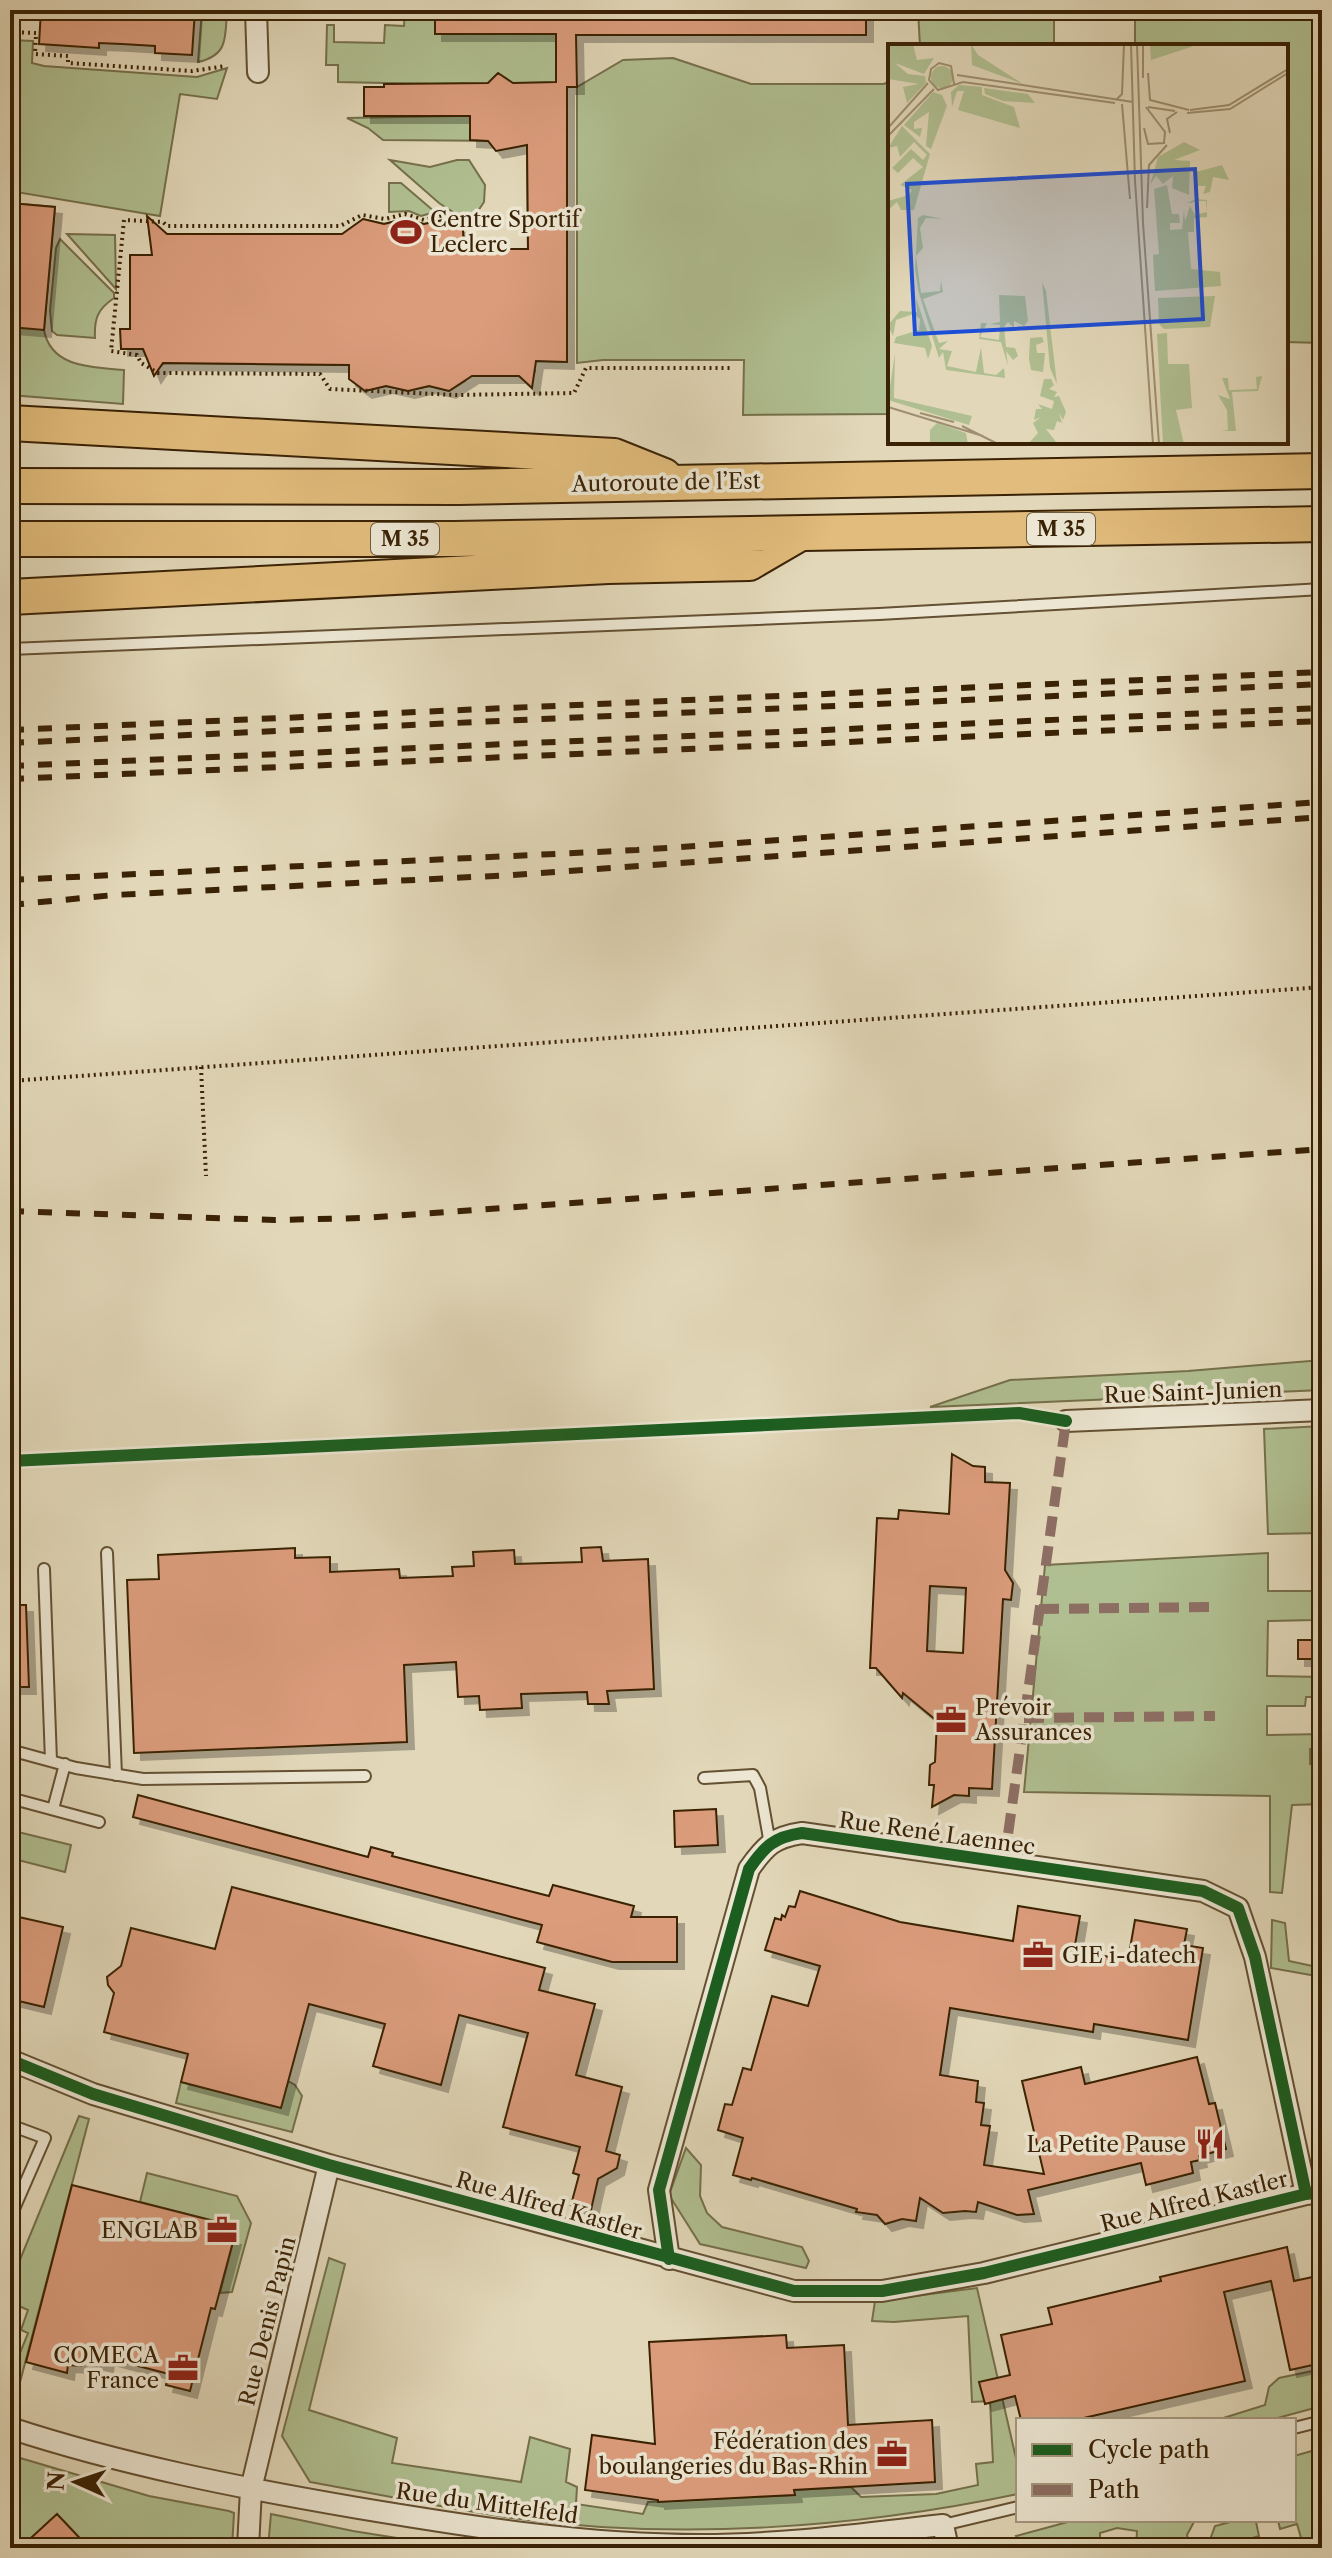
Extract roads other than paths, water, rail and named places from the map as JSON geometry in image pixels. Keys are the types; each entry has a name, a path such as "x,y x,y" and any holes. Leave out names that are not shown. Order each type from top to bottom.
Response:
{"highway":[{"path":"10,407 124,430"},
{"path":"10,423 614,456 679,482"},
{"name":"Autoroute de l’Est","path":"10,486 459,487 1322,471"},
{"name":"M 35","path":"10,539 440,539 1322,524"},
{"path":"10,597 608,566 749,563 800,534"}],"street":[{"path":"256,10 258,72"},
{"name":"Rue Saint-Junien","path":"1066,1421 1322,1410"},
{"name":"Rue René Laennec","path":"770,1844 782,1836 802,1833 1203,1891 1238,1908 1255,1957 1314,2193"},
{"path":"669,2259 659,2190 749,1869 770,1844"},
{"name":"Rue Alfred Kastler","path":"10,2060 93,2094 329,2165 794,2291 882,2291 984,2273 1314,2193"},
{"name":"Rue Denis Papin","path":"248,2548 251,2489 329,2165"},
{"name":"Rue du Mittelfeld","path":"10,2428 95,2453 251,2489 460,2525 581,2541 700,2545 762,2543 943,2525"},
{"path":"943,2525 948,2548"}],"lane":[{"path":"10,649 863,615 1322,589"},
{"path":"107,1553 116,1775"},
{"path":"44,1569 51,1761"},
{"path":"10,1750 116,1775 170,1781 365,1776"},
{"path":"53,1809 65,1764"},
{"path":"704,1778 753,1775 760,1788 770,1844"},
{"path":"10,1798 99,1822"},
{"path":"10,2125 45,2138 10,2218"},
{"path":"1296,2428 1322,2421"},
{"path":"943,2525 1016,2507"}],"railway":[{"path":"10,730 1322,672"},
{"path":"10,743 1322,684"},
{"path":"10,766 1322,708"},
{"path":"10,779 1322,721"},
{"path":"10,880 637,850 1322,802"},
{"path":"10,905 114,895 513,875 1322,817"},
{"path":"10,1211 274,1220 364,1218 1322,1149"}],"place":[{"name":"Centre Sportif Leclerc","path":"406,232"},
{"name":"Prévoir Assurances","path":"951,1720"},
{"name":"GIE i-datech","path":"1038,1955"},
{"name":"La Petite Pause","path":"1210,2144"},
{"name":"ENGLAB","path":"222,2230"},
{"name":"COMECA France","path":"183,2368"},
{"name":"Fédération des boulangeries du Bas-Rhin","path":"892,2454"}]}
